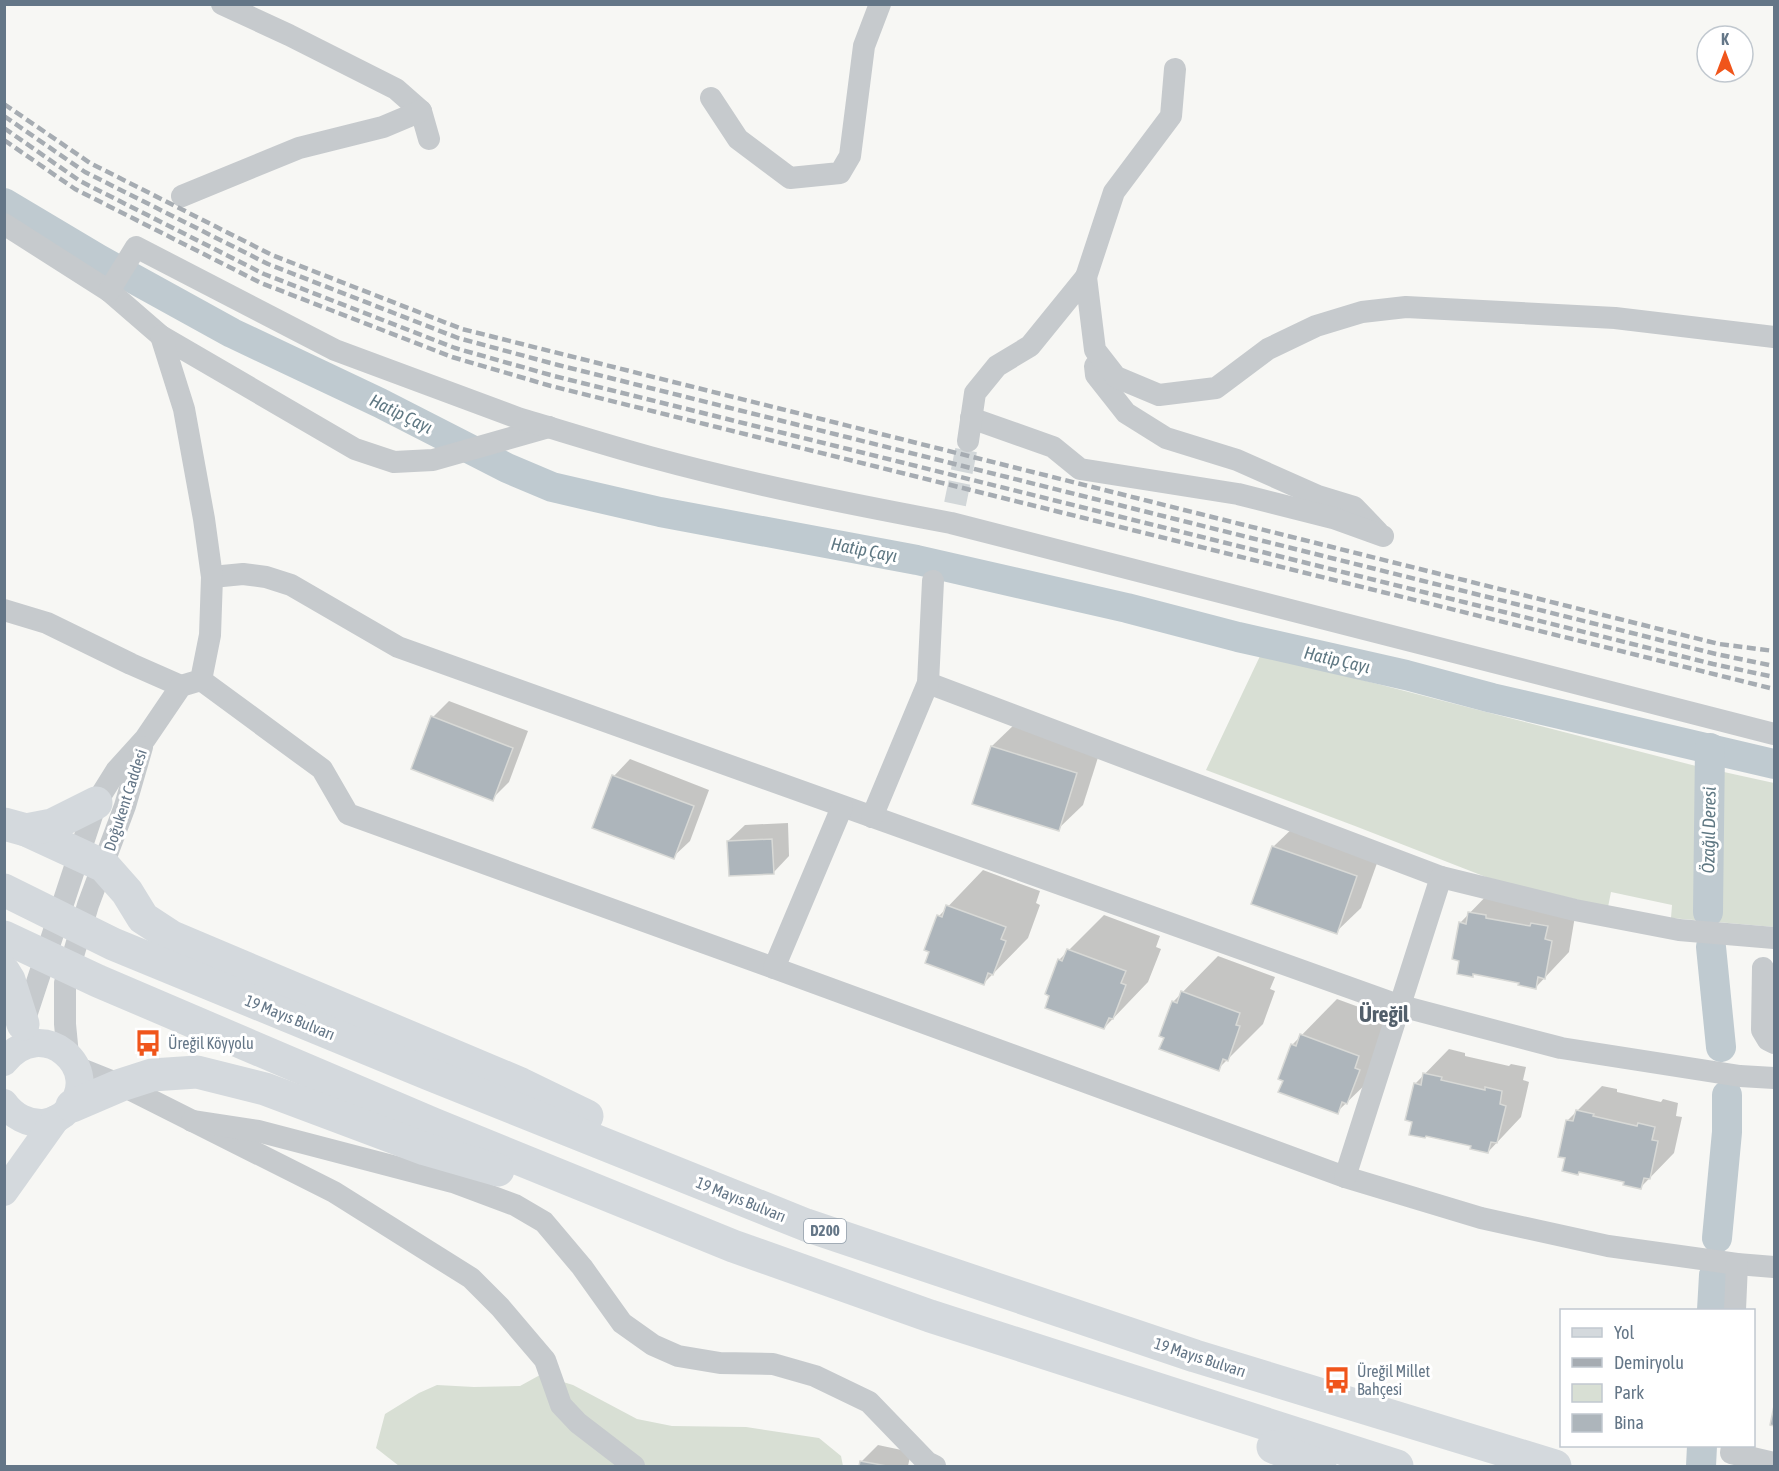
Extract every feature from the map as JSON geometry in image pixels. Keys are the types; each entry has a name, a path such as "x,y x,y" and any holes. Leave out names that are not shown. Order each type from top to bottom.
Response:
{"highway":[{"path":"15,827 52,825 96,803"},
{"path":"15,827 91,860 127,892 143,918 172,937 521,1084 806,1225"},
{"name":"19 Mayıs Bulvarı","path":"4,890 113,944 806,1225 1196,1356 1555,1467"},
{"path":"18,943 98,981 433,1124 733,1246"},
{"path":"4,972 9,980 23,1024"},
{"path":"64,1113 121,1085 152,1075 197,1072 265,1089 425,1149 549,1185 733,1246 930,1316 1398,1467"},
{"path":"1170,1393 1257,1440 1320,1467"}],"main road":[{"path":"4,1192 78,1094 79,1080 72,1061 58,1047 46,1043 33,1043 21,1047 8,1058"},
{"path":"4,1103 19,1118 31,1122 44,1123 64,1113"}],"street":[{"path":"222,4 396,89 421,111 429,139"},
{"path":"711,98 738,139 790,178 840,173 850,156 864,46 880,4"},
{"path":"1086,277 1095,350 1095,375 1126,413 1166,438 1237,460 1318,496 1354,507 1383,536 1333,518 1238,494 1080,469 1053,447 970,429 975,393 997,366 1030,346 1086,277 1114,192 1172,116 1175,69"},
{"path":"182,196 299,148 383,127 421,111"},
{"path":"4,224 113,284 161,336 355,449 394,462 433,460 549,427"},
{"path":"113,284 136,247 335,350 518,418 651,457 839,502 953,514 1774,734"},
{"path":"1095,350 1116,377 1159,395 1216,387 1268,349 1316,326 1362,312 1406,307 1615,318 1774,337"},
{"path":"145,739 191,683 210,635 212,577 204,519 184,408 161,336"},
{"path":"212,577 243,574 266,577 291,585 398,647 1401,1006 1561,1048 1740,1076 1774,1078"},
{"path":"872,817 928,684 933,581"},
{"path":"4,610 47,622 131,664 191,683 322,769 348,814 1346,1177 1480,1218 1608,1246 1774,1267"},
{"path":"928,684 1441,877 1575,910 1679,930 1774,938"},
{"name":"Doğukent Caddesi","path":"72,1061 65,1024 65,983 88,905 96,803 116,771 145,739"},
{"name":"Doğukent Caddesi","path":"8,1058 91,860 145,739"},
{"path":"774,968 842,807"},
{"path":"1346,1177 1441,877"},
{"path":"1763,968 1761,1030 1768,1040 1774,1043"},
{"path":"72,1061 334,1192 471,1278 500,1307 545,1360 561,1405 578,1423 634,1467"},
{"path":"192,1121 258,1131 453,1182 515,1204 544,1222 582,1267 622,1323 653,1345 678,1356 720,1363 773,1364 814,1376 869,1402 927,1462 935,1467"},
{"path":"1735,1309 1737,1264"},
{"path":"1732,1447 1731,1453 1774,1463"}],"green space":[{"path":"1261,654 1692,765 1774,783 1774,927 1671,918 1672,905 1611,892 1608,907 1491,879 1206,770"},
{"path":"540,1375 573,1385 637,1419 672,1426 746,1427 819,1438 841,1456 843,1466 399,1466 376,1448 385,1414 419,1393 437,1385 520,1386"}],"building":[{"path":"431,716 513,748 493,801 411,769"},
{"path":"991,746 1077,773 1059,831 972,804"},
{"path":"612,775 694,806 674,859 592,828"},
{"path":"772,839 774,874 729,876 727,841"},
{"path":"1272,846 1357,876 1337,934 1251,904"},
{"path":"946,905 1006,927 1001,939 1006,941 993,975 988,973 984,985 925,963 929,952 924,950 937,915 942,917"},
{"path":"1468,912 1486,915 1486,918 1530,926 1531,923 1548,926 1545,939 1552,941 1545,979 1538,977 1536,989 1518,985 1519,983 1473,974 1473,977 1457,974 1459,961 1452,959 1459,922 1466,924"},
{"path":"1067,949 1126,971 1121,983 1126,985 1113,1019 1109,1018 1104,1029 1045,1008 1049,996 1045,994 1058,959 1062,961"},
{"path":"1181,991 1240,1013 1236,1025 1240,1026 1228,1061 1223,1059 1219,1071 1159,1049 1164,1038 1159,1036 1172,1001 1177,1003"},
{"path":"1300,1034 1359,1056 1355,1068 1360,1070 1347,1104 1342,1102 1338,1114 1278,1092 1283,1081 1278,1079 1291,1044 1296,1046"},
{"path":"1423,1073 1442,1077 1441,1080 1485,1090 1485,1087 1502,1091 1500,1104 1506,1106 1497,1143 1491,1142 1488,1153 1470,1149 1471,1146 1426,1136 1425,1138 1409,1135 1412,1122 1405,1120 1414,1083 1421,1085"},
{"path":"1576,1110 1637,1126 1638,1123 1655,1127 1652,1140 1658,1141 1650,1179 1644,1178 1641,1189 1623,1185 1624,1182 1579,1172 1578,1175 1562,1171 1565,1158 1558,1157 1566,1120 1573,1121"},
{"path":"1774,1406 1774,1426 1770,1425"},
{"path":"860,1461 887,1466 859,1466"}],"waterway":[{"name":"Hatip Çayı","path":"4,203 98,259 232,333 380,403 507,468 552,487 660,512 917,560 1127,608 1238,637 1774,764"},
{"name":"Özağıl Deresi","path":"1708,912 1710,748"},
{"name":"Özağıl Deresi","path":"1711,947 1721,1047"},
{"name":"Özağıl Deresi","path":"1717,1238 1727,1132 1727,1095"},
{"name":"Özağıl Deresi","path":"1712,1309 1714,1275"},
{"name":"Özağıl Deresi","path":"1701,1466 1702,1447"}],"tunnel":[{"path":"955,504 968,441"}],"railway":[{"path":"4,104 90,163 272,255 462,329 1719,644 1774,651"},
{"path":"4,116 85,172 268,264 458,338 558,365 1716,654 1774,666"},
{"path":"4,128 80,181 264,274 455,348 554,376 1713,664 1774,677"},
{"path":"4,140 75,189 261,283 452,357 551,386 1774,689"}],"place":[{"name":"Üreğil Köyyolu","path":"148,1043"},
{"name":"Üreğil Millet Bahçesi","path":"1337,1380"}],"district":[{"name":"Üreğil","path":"1384,1014"}]}
